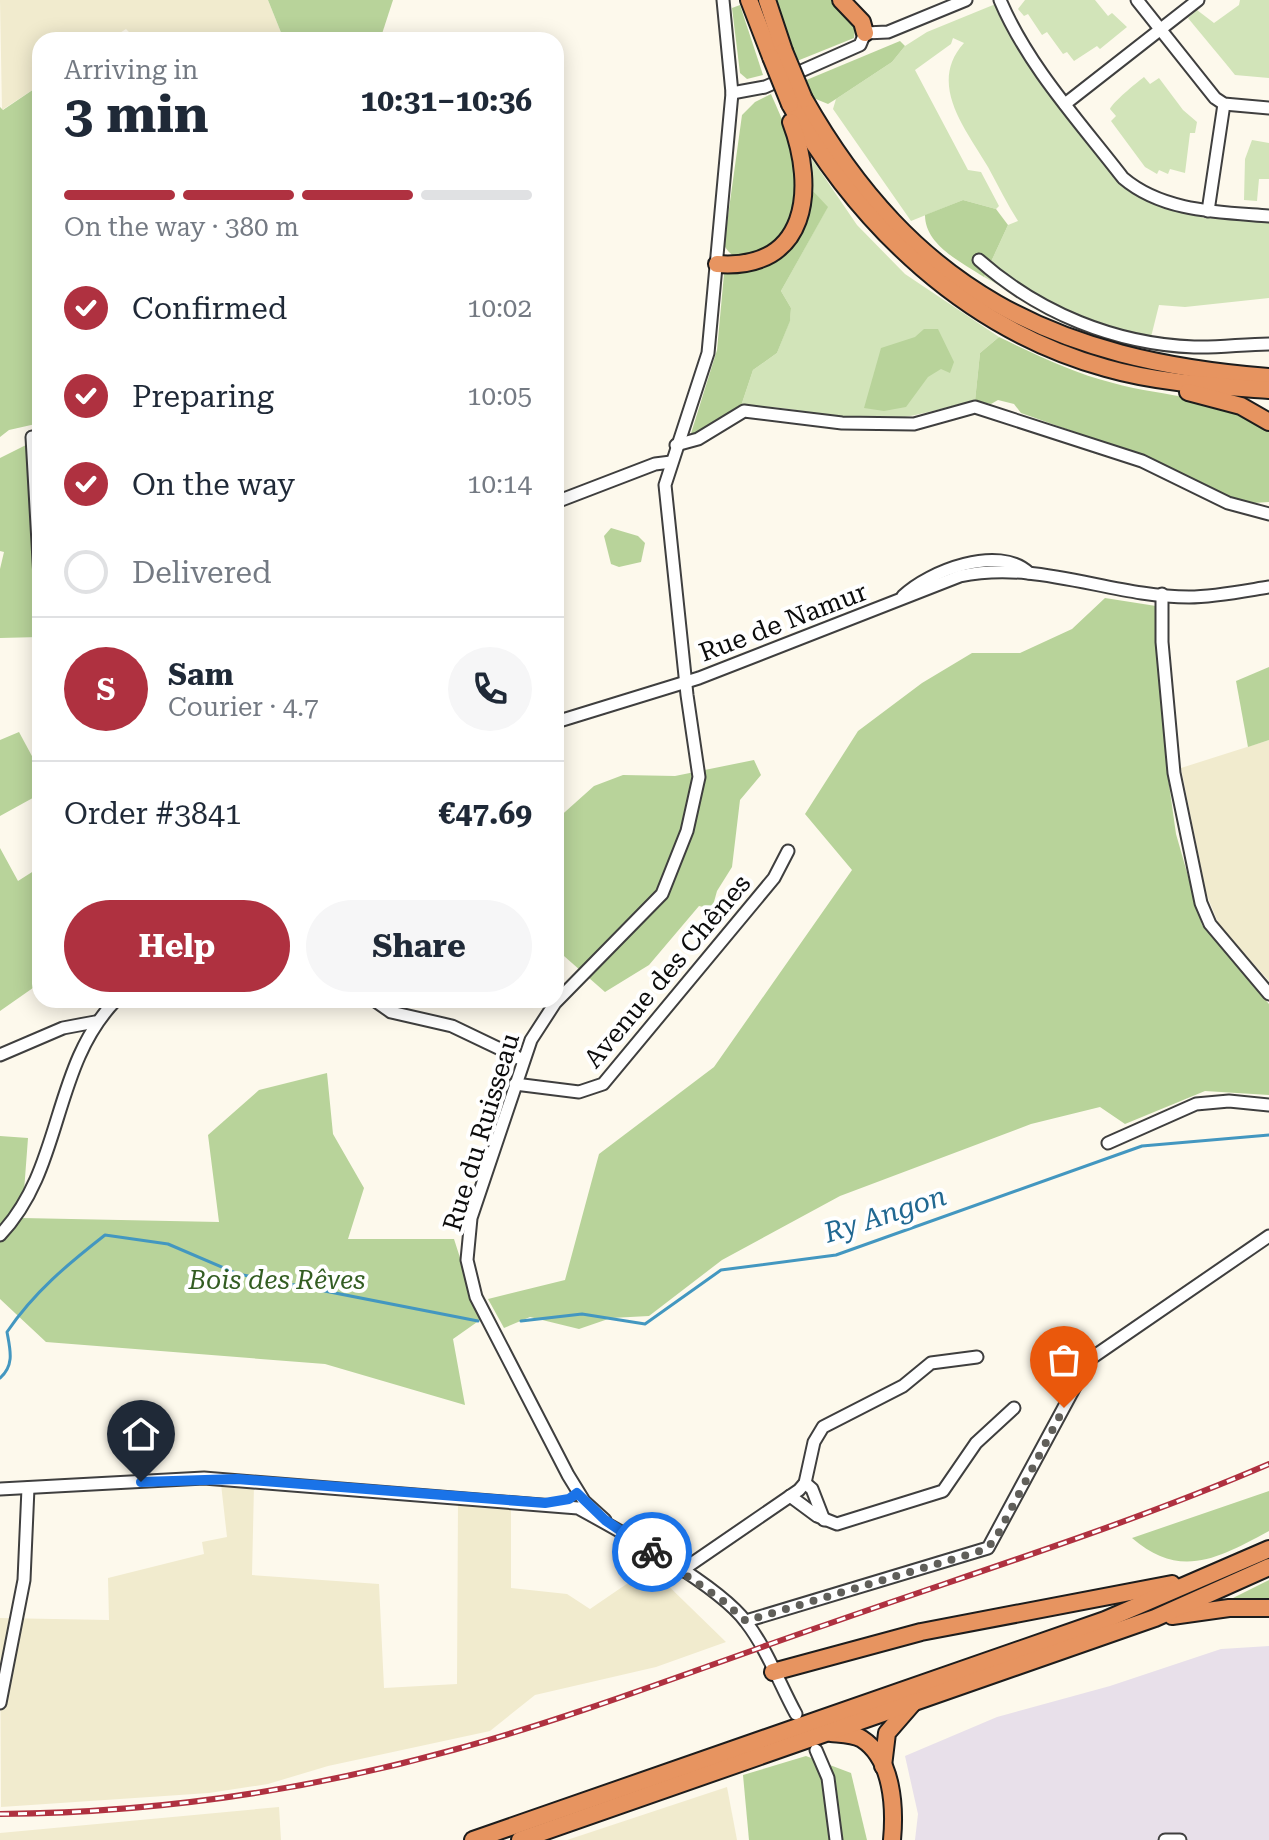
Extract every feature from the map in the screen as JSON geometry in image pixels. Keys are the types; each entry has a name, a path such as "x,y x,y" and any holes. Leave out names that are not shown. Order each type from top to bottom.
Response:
{"highway":[{"path":"841,0 862,22 865,33"},
{"path":"769,4 777,54"},
{"path":"751,6 777,54 797,102 850,197 879,228 1019,335 1065,355 1130,374 1269,390"},
{"path":"717,264 746,263 761,257 787,238 796,225 803,210 806,178 804,158 789,117 797,102"},
{"path":"944,277 1029,322 1093,348 1167,366 1269,377"},
{"path":"1130,374 1149,384 1241,406 1269,422"},
{"path":"473,1840 1105,1620 1209,1578 1269,1549"},
{"path":"520,1840 1155,1618 1269,1567"},
{"path":"773,1672 921,1632 1209,1578"},
{"path":"1155,1618 1229,1608 1269,1608"},
{"path":"883,1767 887,1733 914,1702"},
{"path":"825,1733 860,1737 872,1748 883,1767 895,1814 892,1840"}],"street":[{"name":"Rue du Ruisseau","path":"564,994 662,894 687,831 699,777 666,502 671,462 708,353 732,93 723,0"},
{"path":"1000,0 1013,31 1065,104 1134,188 1152,198 1208,211 1269,216"},
{"path":"1137,0 1215,98 1224,104 1269,108"},
{"path":"1065,104 1198,0"},
{"path":"732,93 765,87 860,45 865,33 888,32 962,2"},
{"path":"1208,211 1224,104"},
{"path":"979,260 1025,295 1063,316 1109,332 1189,347 1269,344"},
{"path":"676,445 698,439 744,411 842,423 914,424 975,407 1142,461 1228,503 1269,514"},
{"path":"564,499 655,464 671,462"},
{"name":"Rue de Namur","path":"564,720 686,683 972,574 1030,574 1188,597 1269,584"},
{"path":"1162,594 1162,642 1174,773 1201,903 1210,924 1269,994"},
{"name":"Avenue des Chênes","path":"515,1084 579,1092 603,1084 774,878 788,851"},
{"path":"0,1235 25,1207 36,1185 66,1089 95,1022 108,1008"},
{"path":"385,1008 452,1026 523,1060"},
{"name":"Rue du Ruisseau","path":"551,1008 539,1023 523,1060 468,1231 469,1271 483,1313 568,1475 576,1501 681,1571 746,1621"},
{"path":"0,1055 63,1028 95,1022"},
{"path":"1108,1143 1196,1104 1229,1101 1269,1105"},
{"path":"796,1714 746,1621 988,1548 1090,1359 1269,1236"},
{"path":"681,1571 805,1483 814,1442 823,1427 903,1386 931,1363 977,1357"},
{"path":"790,1496 824,1520 837,1524 943,1491 976,1443 1014,1408"},
{"path":"0,1489 204,1478 545,1503 576,1501"},
{"path":"805,1483 824,1520"},
{"path":"0,1703 24,1580 28,1488"},
{"path":"816,1750 828,1778 836,1840"},
{"path":"1165,1840 1180,1840"}],"shaded area":[{"path":"0,0 268,0 281,32 129,32 126,29 121,32 32,32 32,90 2,110"},
{"path":"1269,740 1269,981 1219,925 1206,893 1181,768"},
{"path":"221,1484 254,1485 252,1575 379,1584 384,1688 457,1684 458,1501 511,1506 511,1588 567,1594 590,1609 650,1568 726,1642 656,1667 535,1695 490,1731 328,1766 268,1784 209,1793 1,1807 0,1618 109,1620 108,1578 204,1554 202,1542 227,1537"},
{"path":"1269,1646 1269,1840 915,1840 918,1814 905,1756 997,1717 1110,1686 1221,1649"},
{"path":"727,1787 737,1840 567,1840"},
{"path":"279,1807 281,1840 0,1840 0,1833"}],"green space":[{"path":"268,0 393,0 383,32 281,32"},
{"path":"775,0 832,0 855,29 854,38 797,61"},
{"path":"1025,0 1095,0 1108,16 1112,13 1127,27 1100,49 1097,46 1074,61 1067,52 1063,54 1047,32 1042,35 1028,14 1024,16 1018,9"},
{"path":"1240,0 1269,0 1269,78 1235,75 1188,18 1197,10 1214,23 1239,5"},
{"path":"998,3 1127,186 1204,218 1269,220 1269,298 1185,307 1159,305 1149,345 1061,319 984,277 1008,225 1018,221 954,106 949,74 964,43 953,38 951,44 915,70 968,170 981,172 999,206 996,209 963,200 911,221 833,109 836,99 892,62 905,46 927,32"},
{"path":"740,5 763,75 747,79 740,73 732,8"},
{"path":"900,41 905,46 892,62 836,99 828,104 811,97 804,81"},
{"path":"1144,77 1150,84 1159,78 1183,110 1197,122 1195,133 1190,133 1185,173 1170,169 1168,174 1159,170 1157,174 1145,167 1111,121 1116,116 1110,109 1112,106"},
{"path":"32,90 32,425 9,430 0,437 0,107 3,110"},
{"path":"771,94 796,161 800,190 798,203 787,225 766,248 743,258 733,255 724,245 742,115 755,102"},
{"path":"1252,140 1269,143 1269,179 1259,179 1257,201 1244,200 1245,159"},
{"path":"812,159 857,225 905,274 999,337 980,353 975,401 877,420 775,407 741,406 753,370 777,353 790,320 791,308 781,291 827,208 813,191"},
{"path":"813,191 828,207 781,291 791,308 790,321 777,353 753,370 741,406 702,429 688,443 717,350 724,274 758,268 784,250 801,224"},
{"path":"963,200 996,209 1008,225 984,277 946,252 927,226 925,215"},
{"path":"924,329 938,329 954,362 950,373 941,369 928,377 906,407 884,411 864,408 881,348 915,337"},
{"path":"999,337 1098,379 1215,404 1253,420 1269,432 1269,502 1253,503 1228,497 1154,460 1021,413 1014,404 998,400 991,404 975,401 980,353"},
{"path":"26,445 32,450 32,637 0,638 0,569 4,552 0,551 0,458"},
{"path":"611,528 638,536 645,543 641,562 619,567 611,564 604,536"},
{"path":"1105,598 1156,606 1167,770 1176,834 1202,925 1269,1004 1269,1095 1205,1091 1125,1124 1100,1107 1031,1124 840,1196 722,1260 649,1316 611,1318 579,1329 530,1317 504,1328 488,1299 565,1280 599,1154 714,1067 852,870 805,814 858,731 922,683 972,653 1020,653 1072,629"},
{"path":"1269,667 1269,740 1248,747 1236,681"},
{"path":"19,732 32,756 32,798 0,816 0,740"},
{"path":"754,760 761,775 740,800 732,867 717,891 712,909 699,906 649,965 605,992 564,956 564,813 594,786 623,775 675,776"},
{"path":"0,848 18,881 32,872 32,989 0,1011"},
{"name":"Bois des Rêves","path":"327,1073 333,1134 364,1188 348,1239 454,1239 480,1320 453,1339 465,1405 325,1364 46,1342 0,1299 0,1136 28,1138 22,1218 219,1222 208,1135 259,1090"},
{"path":"1269,1491 1269,1531 1216,1556 1183,1561 1167,1558 1132,1538"},
{"path":"1269,1580 1269,1601 1227,1601"},
{"path":"806,1756 851,1773 867,1840 749,1840 743,1775"}],"waterway":[{"name":"Ry Angon","path":"521,1321 582,1314 645,1324 721,1270 836,1255 1142,1146 1269,1135"},
{"name":"Ry Angon","path":"0,1378 10,1362 7,1332 17,1318 52,1279 105,1235 168,1244 238,1274 478,1321"}],"railway":[{"path":"0,1814 115,1809 229,1797 341,1777 453,1750 594,1707 1048,1548 1160,1508 1269,1464"}],"way so far":[{"path":"652,1552 722,1600 746,1621 977,1552 988,1548 999,1532 1064,1408"}],"route":[{"path":"141,1482 237,1479 545,1503 569,1499 577,1493 605,1520 652,1552"}]}
